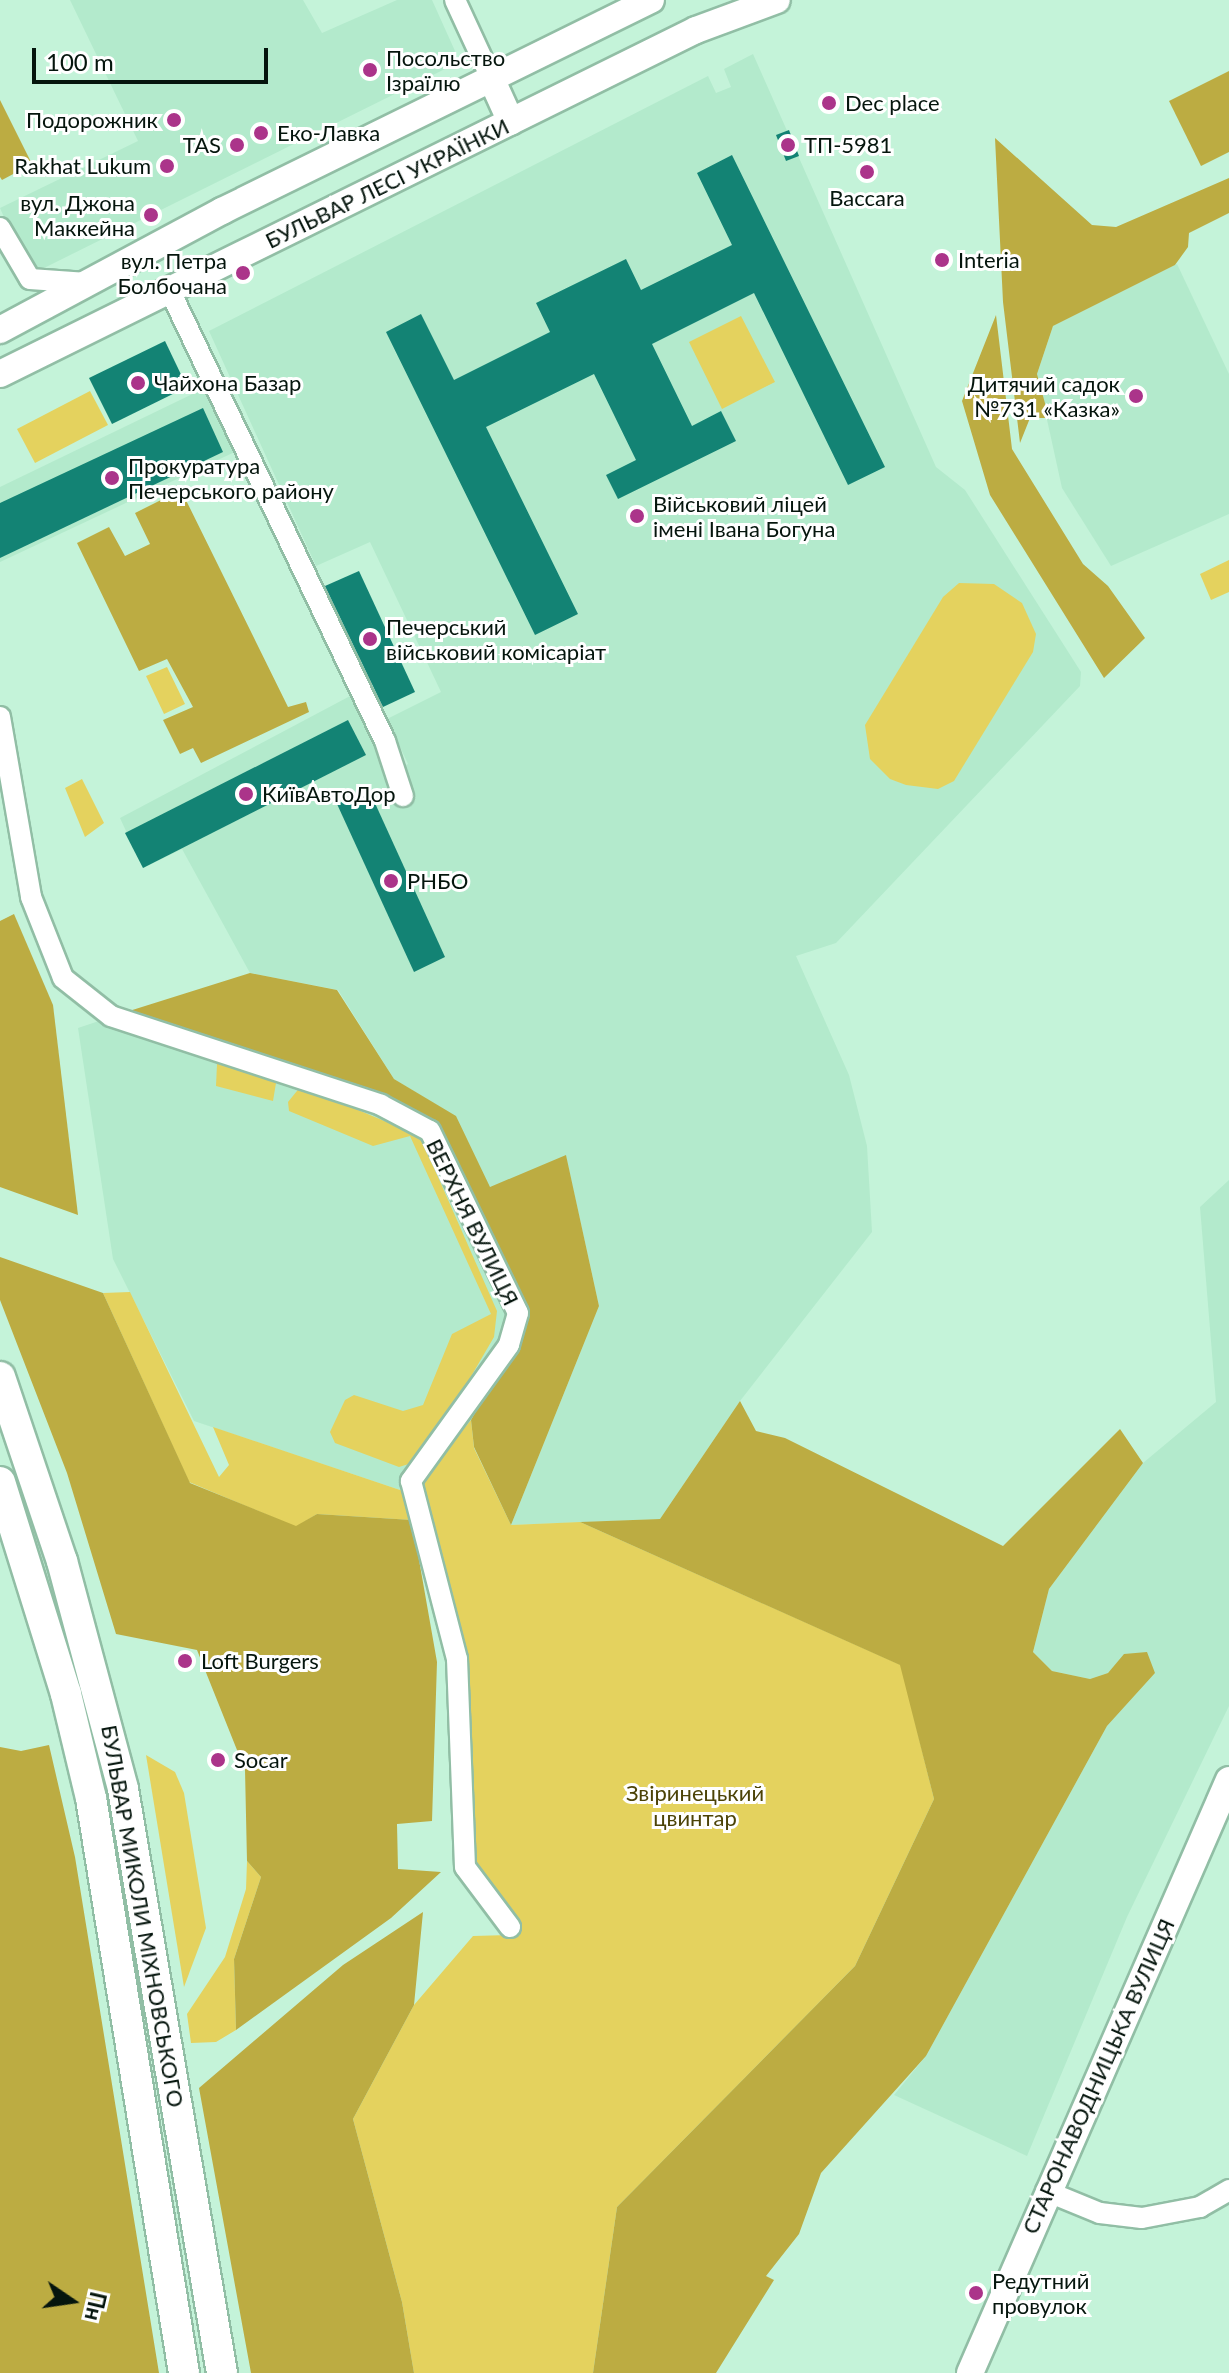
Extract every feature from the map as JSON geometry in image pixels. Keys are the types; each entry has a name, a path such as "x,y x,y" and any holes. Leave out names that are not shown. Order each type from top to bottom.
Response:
{"highway":[{"name":"БУЛЬВАР МИКОЛИ МІХНОВСЬКОГО","path":"0,1377 67,1577 120,1775 222,2373"},
{"name":"БУЛЬВАР МИКОЛИ МІХНОВСЬКОГО","path":"0,1482 30,1571 91,1798 184,2373"}],"main road":[{"path":"0,330 491,78 651,0"},
{"name":"БУЛЬВАР ЛЕСІ УКРАЇНКИ","path":"0,374 725,16 777,0"},
{"path":"491,78 511,122"},
{"name":"СТАРОНАВОДНИЦЬКА ВУЛИЦЯ","path":"970,2373 1046,2191 1229,1780"}],"street":[{"path":"455,0 491,78"},
{"path":"0,228 30,279 87,283"},
{"path":"169,289 385,741 403,796"},
{"name":"ВЕРХНЯ ВУЛИЦЯ","path":"0,717 31,897 63,978 111,1016 381,1105 430,1131 518,1313 509,1345 411,1481 457,1659 465,1867 510,1927"},
{"path":"0,1538 30,1571"},
{"path":"1046,2191 1100,2213 1142,2218 1200,2207 1229,2190"}],"shaded area":[{"path":"70,0 303,0 322,33 397,0 432,0 455,51 449,67 40,270 25,265 0,208 138,141"},
{"path":"753,54 936,467 965,490 1081,672 1080,686 836,943 796,956 849,1075 867,1146 872,1232 740,1401 660,1519 511,1525 599,1306 566,1156 490,1188 456,1117 394,1079 338,990 250,973 182,849 143,868 120,818 352,695 388,774 408,764 387,719 441,692 370,542 316,566 209,331 708,76 716,93 731,87 724,69"},
{"path":"1229,71 1229,152 1201,166 1169,101"},
{"path":"0,100 32,164 2,180 0,177"},
{"path":"995,138 1092,225 1116,227 1229,178 1229,213 1189,233 1188,247 1175,265 1053,326 1037,374 1049,418 1030,418 1020,443 1003,302"},
{"name":"Дитячий садок №731 «Казка»","path":"1177,264 1229,374 1229,514 1111,566 1062,488 1037,374 1053,326"},
{"path":"996,315 1012,449 1083,564 1108,586 1145,638 1104,678 990,495 962,401"},
{"name":"Прокуратура Печерського району","path":"207,387 239,450 0,562 0,487"},
{"path":"181,490 288,707 306,702 309,712 201,763 193,748 180,754 163,720 193,707 167,659 139,671 77,543 109,527 125,556 150,544 135,513"},
{"path":"14,914 53,1005 78,1215 0,1187 0,921"},
{"path":"250,973 337,990 394,1079 456,1116 490,1187 566,1155 599,1306 511,1525 474,1447 471,1420 520,1333 433,1126 126,1012"},
{"path":"126,1012 433,1125 523,1314 513,1349 471,1420 406,1492 194,1421 113,1259 78,1028"},
{"path":"1229,1180 1229,1706 1127,1917 1027,2156 894,2095 926,2056 1107,1726 1155,1673 1125,1654 1108,1673 1090,1679 1052,1671 1033,1652 1049,1589 1143,1463 1216,1402 1200,1207"},
{"path":"0,1257 103,1293 190,1483 296,1526 317,1514 412,1520 437,1662 432,1821 397,1824 398,1869 441,1872 391,1918 236,2030 234,1959 261,1877 247,1861 245,1770 197,1650 116,1634 67,1473 0,1300"},
{"path":"740,1401 756,1431 785,1438 1003,1546 1120,1429 1143,1463 1049,1589 1033,1652 1052,1671 1090,1679 1108,1673 1124,1654 1147,1652 1155,1673 1107,1726 926,2056 821,2173 799,2234 766,2276 774,2280 716,2373 593,2373 617,2207 855,1966 934,1799 900,1665 580,1522 660,1519"},
{"path":"49,1745 75,1857 159,2373 0,2373 0,1747 21,1751"},
{"path":"423,1912 414,2005 353,2119 402,2302 414,2373 251,2373 199,2088 343,1965"}],"green space":[{"path":"741,316 775,382 722,409 689,342"},
{"path":"90,391 108,425 35,463 17,429"},
{"path":"1229,560 1229,592 1211,600 1200,574"},
{"path":"959,583 994,584 1022,603 1036,634 1033,652 954,781 938,789 906,785 890,779 870,759 865,725 943,597"},
{"path":"167,667 185,704 164,714 146,676"},
{"path":"82,779 104,823 85,837 65,788"},
{"path":"228,1059 277,1077 273,1101 216,1086 217,1064"},
{"path":"301,1086 420,1136 497,1311 494,1337 438,1433 415,1462 399,1467 335,1443 330,1432 345,1400 354,1395 403,1411 423,1405 452,1334 491,1314 410,1136 373,1146 289,1111 288,1102"},
{"path":"130,1292 219,1477 229,1465 213,1427 406,1492 412,1520 317,1514 296,1527 189,1482 103,1293"},
{"name":"Звіринецький цвинтар","path":"471,1420 474,1448 511,1525 580,1522 901,1665 934,1799 855,1966 617,2207 593,2373 414,2373 402,2302 353,2119 414,2005 473,1936 509,1935 472,1853 467,1666 420,1481"},
{"path":"146,1755 175,1772 184,1793 206,1928 184,1987"},
{"path":"247,1861 261,1877 234,1959 236,2030 216,2042 191,2043 187,2014 225,1957 246,1889"}],"building":[{"name":"ТП-5981","path":"789,130 799,156 786,161 776,135"},
{"name":"Військовий ліцей імені Івана Богуна","path":"732,155 885,467 848,485 754,293 652,344 692,426 721,411 736,441 618,499 606,475 636,460 594,374 486,427 578,614 535,635 386,332 421,314 454,380 550,332 536,303 626,259 641,290 732,245 697,173"},
{"name":"Чайхона Базар","path":"165,341 187,387 112,424 89,378"},
{"name":"Прокуратура Печерського району","path":"203,408 223,452 0,558 0,503"},
{"name":"Печерський військовий комісаріат","path":"359,571 415,692 383,707 325,586"},
{"name":"КиївАвтоДор","path":"348,720 366,755 143,868 125,833"},
{"name":"РНБО","path":"369,790 445,957 414,972 337,804"}],"place":[{"name":"Посольство Ізраїлю","path":"370,70"},
{"name":"Dec place","path":"829,103"},
{"name":"Подорожник","path":"174,120"},
{"name":"Еко-Лавка","path":"261,133"},
{"name":"TAS","path":"237,145"},
{"name":"ТП-5981","path":"788,145"},
{"name":"Rakhat Lukum","path":"167,166"},
{"name":"Baccara","path":"867,172"},
{"name":"вул. Джона Маккейна","path":"151,215"},
{"name":"Interia","path":"942,260"},
{"name":"вул. Петра Болбочана","path":"243,273"},
{"name":"Чайхона Базар","path":"138,383"},
{"name":"Дитячий садок №731 «Казка»","path":"1136,396"},
{"name":"Прокуратура Печерського району","path":"112,478"},
{"name":"Військовий ліцей імені Івана Богуна","path":"637,516"},
{"name":"Печерський військовий комісаріат","path":"370,639"},
{"name":"КиївАвтоДор","path":"246,794"},
{"name":"РНБО","path":"391,881"},
{"name":"Loft Burgers","path":"185,1661"},
{"name":"Socar","path":"218,1760"},
{"name":"Редутний провулок","path":"976,2293"}]}
